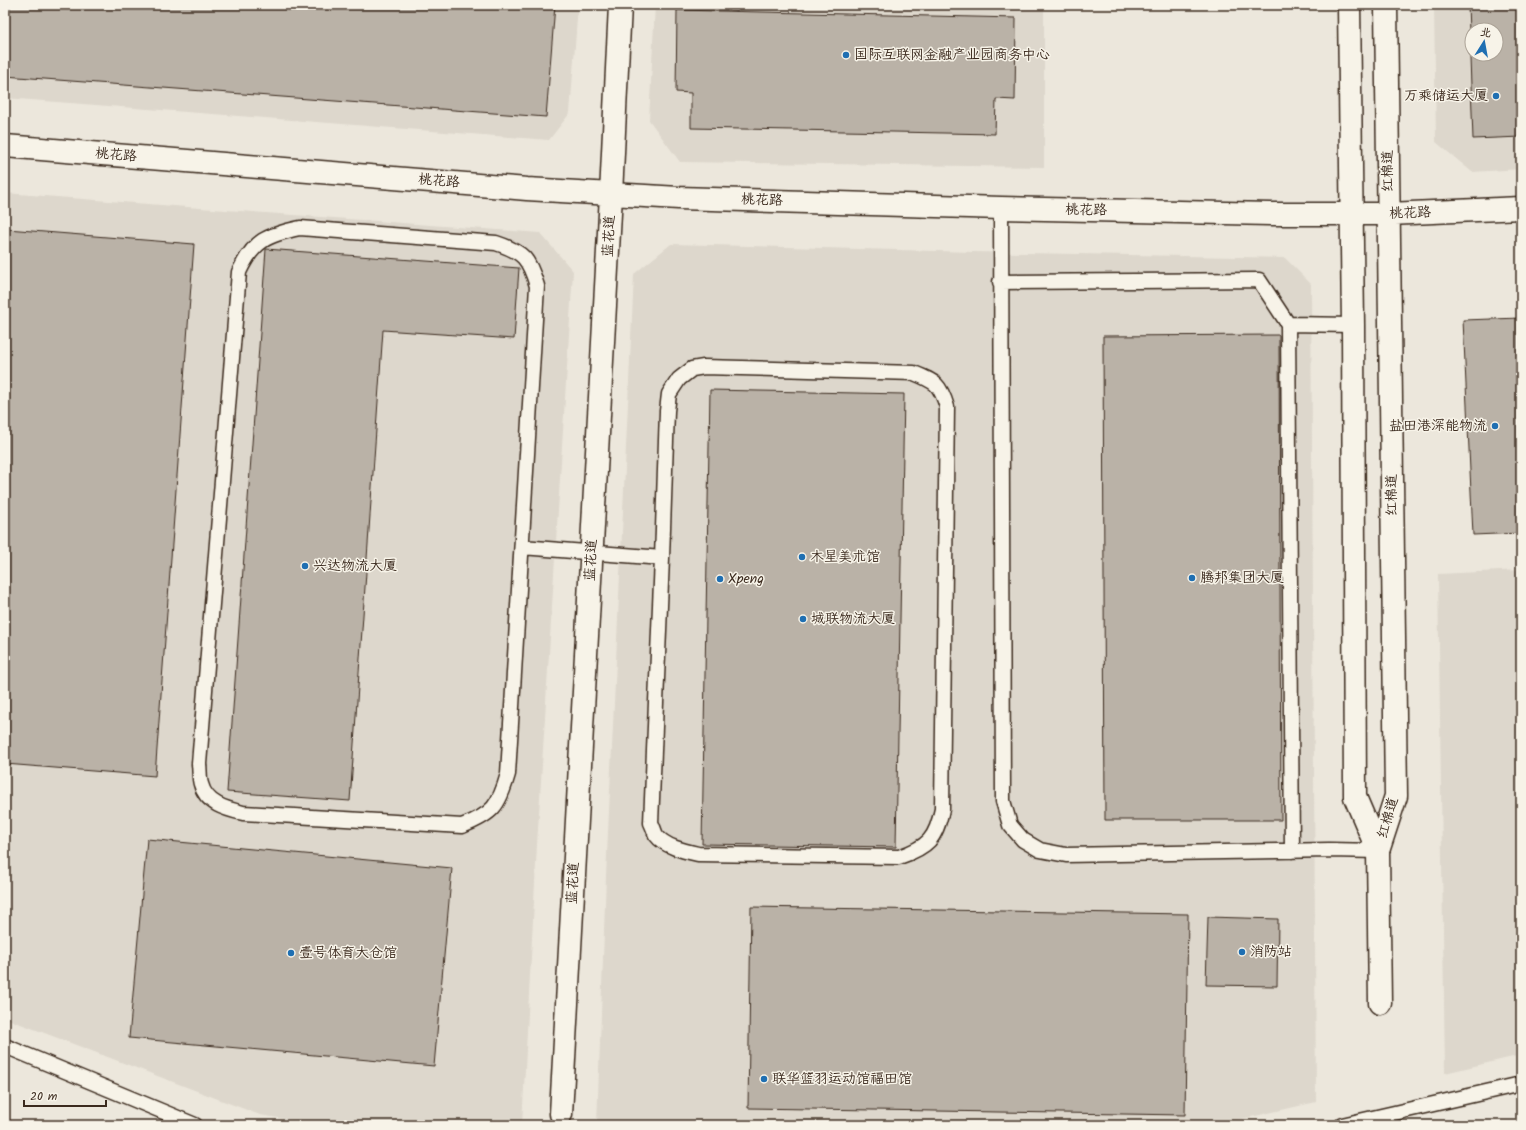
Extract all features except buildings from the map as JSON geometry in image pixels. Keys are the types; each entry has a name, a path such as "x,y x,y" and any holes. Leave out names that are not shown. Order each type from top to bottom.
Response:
{"main road":[{"name":"蓝花道","path":"561,1114 620,5"},
{"name":"红棉道","path":"1349,5 1353,325 1355,797 1378,851"},
{"name":"红棉道","path":"1378,851 1396,796 1386,5"},
{"name":"桃花路","path":"5,146 611,195 1001,208 1352,214 1389,214 1521,208"},
{"path":"1378,851 1380,1003"}],"lane":[{"path":"1001,208 1000,282 1004,802 1010,825 1023,840 1040,850 1066,855 1378,851"},
{"path":"300,228 496,243 511,247 523,255 531,268 536,286 522,547 508,774 502,794 493,808 480,819 462,826 244,813 224,808 209,800 201,784 199,764 239,272 246,256 260,242 279,232 300,228"},
{"path":"1000,282 1259,280 1288,324 1292,851"},
{"path":"1288,324 1353,325"},
{"path":"704,367 914,373 931,380 942,391 948,407 942,809 938,827 929,842 914,852 899,857 698,854 667,844 656,835 651,823 662,558 667,411 669,394 679,379 692,369 704,367"},
{"path":"522,547 662,558"},
{"path":"5,1046 195,1125"},
{"path":"1342,1125 1521,1084"}],"shaded area":[{"path":"5,5 578,5 570,113 549,140 5,98"},
{"name":"国际互联网金融产业园商务中心","path":"655,5 1044,5 1044,167 680,162 649,120"},
{"path":"1434,5 1521,5 1521,169 1472,172 1436,142"},
{"path":"5,193 540,233 573,271 537,845 522,1125 320,1125 260,1115 5,1018"},
{"path":"671,244 1285,258 1311,284 1316,1102 1216,1125 597,1125 606,876 634,274"},
{"path":"1521,570 1521,1055 1445,1073 1438,574"}],"place":[{"name":"国际互联网金融产业园商务中心","path":"846,55"},
{"name":"万乘储运大厦","path":"1496,96"},
{"name":"盐田港深能物流","path":"1495,426"},
{"name":"木星美术馆","path":"802,557"},
{"name":"兴达物流大厦","path":"305,566"},
{"name":"腾邦集团大厦","path":"1192,578"},
{"name":"Xpeng","path":"720,579"},
{"name":"城联物流大厦","path":"803,619"},
{"name":"消防站","path":"1242,952"},
{"name":"壹号体育大仓馆","path":"291,953"},
{"name":"联华篮羽运动馆福田馆","path":"764,1079"}]}
